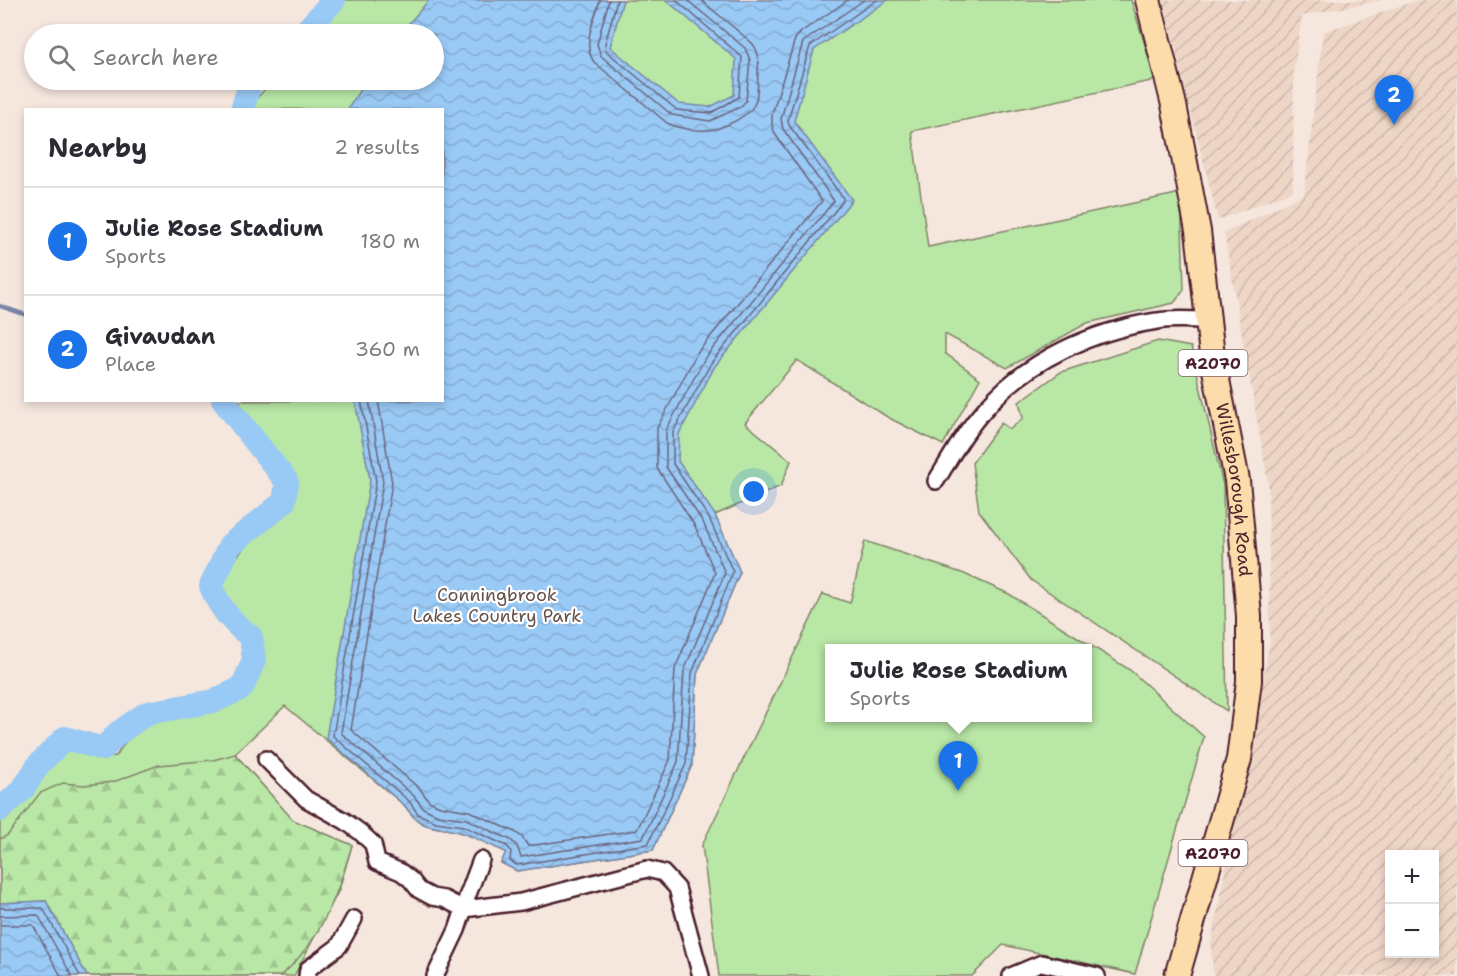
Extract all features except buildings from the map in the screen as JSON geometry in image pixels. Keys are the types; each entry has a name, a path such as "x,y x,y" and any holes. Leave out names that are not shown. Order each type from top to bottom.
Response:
{"main road":[{"name":"Willesborough Road","path":"1148,0 1174,105 1198,231 1212,355 1237,480 1249,616 1249,681 1239,759 1177,976"}],"street":[{"path":"936,482 965,434 985,409 1008,385 1049,356 1097,335 1159,320 1208,320"},
{"path":"266,759 306,799 345,821 373,844 377,862 401,872 418,890 464,909 521,902 647,869 663,873 677,888 701,976"},
{"path":"435,976 457,930 481,860"},
{"path":"307,976 308,969 339,946 354,919"},
{"path":"1011,976 1042,963 1097,976"}],"shaded area":[{"path":"1163,0 1382,0 1302,16 1294,68 1293,191 1218,220"},
{"path":"1418,0 1457,0 1457,976 1213,976 1211,944 1270,641 1268,483 1224,233 1304,194 1323,32"}],"green space":[{"name":"Conningbrook Lakes Country Park","path":"343,0 1131,0 1156,80 912,131 928,247 1181,193 1184,290 1174,303 1087,323 1007,368 945,334 945,353 980,379 943,445 889,418 797,360 745,423 791,461 781,486 715,515 740,572 697,674 692,765 653,850 517,871 501,863 506,852 462,833 430,826 418,820 405,806 285,706 235,754 293,820 352,845 339,890 294,976 0,976 0,815 34,783 51,760 68,749 81,748 98,755 116,756 137,724 211,710 238,699 260,658 248,623 224,603 219,583 247,544 286,508 294,489 280,463 236,402 444,402 444,108 251,108 251,105 264,90 444,90 444,24 321,24"},
{"path":"1158,341 1191,347 1223,485 1227,711 1031,580 979,511 972,463 1001,423 1010,429 1023,418 1019,402 1061,372"},
{"path":"865,541 962,573 1009,594 1089,644 825,644 825,722 1092,722 1092,646 1130,670 1204,737 1135,974 1003,945 972,976 719,976 702,845 823,594 850,603"},
{"path":"235,754 293,820 352,845 326,917 293,965 279,976 87,976 46,901 0,903 0,839 8,835 40,793 63,783 84,785 113,782 159,765 213,760"}],"water":[{"path":"429,0 623,0 610,47 679,104 710,107 734,95 736,59 666,0 888,0 814,50 794,121 852,200 715,366 679,434 678,461 715,515 740,572 697,674 692,765 653,850 517,871 501,863 506,852 462,833 430,826 418,820 405,806 326,738 370,480 355,402 444,402 444,108 349,108 360,90 444,90 444,24 409,24"},
{"path":"46,901 87,976 0,976 0,903"}],"waterway":[{"path":"312,24 334,0"},
{"path":"243,108 248,90"},
{"path":"0,306 24,314"},
{"path":"0,810 23,789 39,764 65,738 103,749 118,733 147,713 214,701 242,688 254,660 251,637 227,614 211,586 230,545 284,502 287,482 225,402"}],"place":[{"name":"Givaudan","path":"1394,125"},
{"name":"Julie Rose Stadium","path":"958,791"}]}
